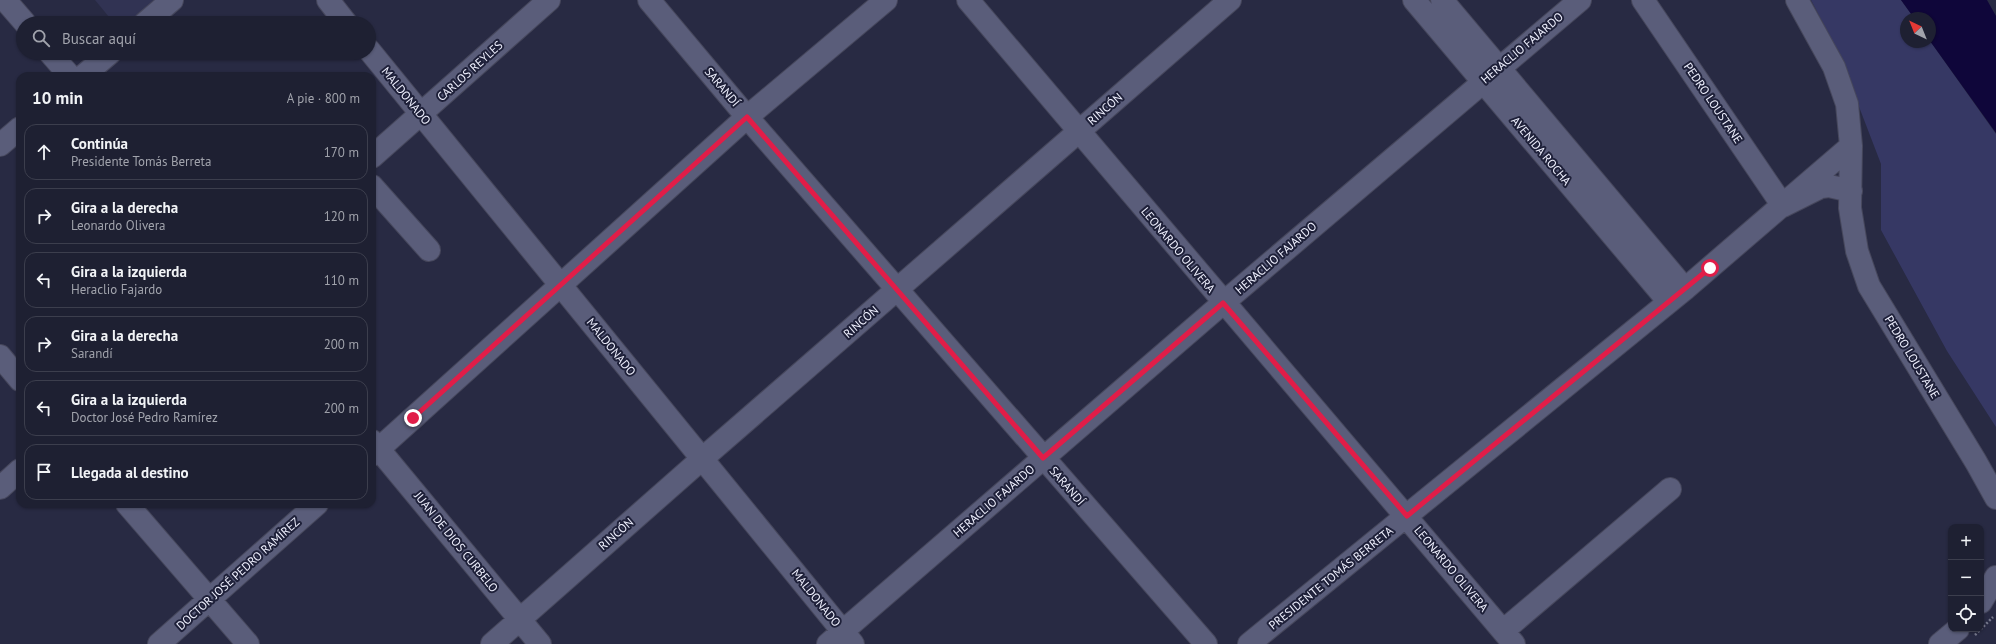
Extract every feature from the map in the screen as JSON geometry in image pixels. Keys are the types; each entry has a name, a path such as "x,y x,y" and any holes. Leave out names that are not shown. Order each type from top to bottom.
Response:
{"street":[{"path":"5,0 19,16"},
{"path":"153,16 172,0"},
{"path":"328,0 341,16"},
{"name":"CARLOS REYLES","path":"376,153 549,0"},
{"name":"SARANDÍ","path":"649,0 747,117 1206,644"},
{"path":"376,446 747,117 886,0"},
{"name":"LEONARDO OLIVERA","path":"968,0 1223,303 1407,516 1508,637"},
{"name":"RINCÓN","path":"492,644 702,458 1230,0"},
{"name":"AVENIDA ROCHA","path":"1414,0 1490,75 1686,289"},
{"name":"AVENIDA ROCHA","path":"1442,0 1490,75 1669,302"},
{"name":"HERACLIO FAJARDO","path":"841,640 1043,458 1490,75 1580,0"},
{"name":"PEDRO LOUSTANE","path":"1643,0 1783,206"},
{"name":"PEDRO LOUSTANE","path":"1797,0 1834,67 1847,104 1851,146 1850,200 1857,251 1869,286 1976,462 1996,498"},
{"name":"MALDONADO","path":"376,59 702,458 841,640"},
{"path":"56,60 67,72"},
{"path":"88,72 102,60"},
{"path":"0,145 16,131"},
{"name":"PRESIDENTE TOMÁS BERRETA","path":"1249,644 1686,289 1851,146"},
{"name":"PRESIDENTE TOMÁS BERRETA","path":"1783,206 1821,187 1829,186 1850,200"},
{"path":"376,190 430,250"},
{"path":"0,356 16,375"},
{"name":"JUAN DE DIOS CURBELO","path":"376,450 540,644"},
{"path":"0,488 16,474"},
{"path":"1508,637 1670,489"},
{"path":"130,508 248,644"},
{"name":"DOCTOR JOSÉ PEDRO RAMÍREZ","path":"159,644 312,508"},
{"path":"1984,597 1996,577"},
{"path":"1940,644 1964,634"}],"path":[{"path":"1964,634 1987,625 1996,614"}],"shaded area":[{"path":"95,0 156,0 137,16 108,16"},
{"path":"1811,0 1901,0 1910,12 1900,12 1900,48 1935,48 1996,134 1996,427 1947,351 1881,230 1881,164 1838,52"},
{"path":"1901,0 1987,0 1996,16 1996,133 1935,48 1936,12 1910,12"}],"route":[{"path":"413,418 747,117 1043,458 1223,303 1407,516 1710,268"}]}
